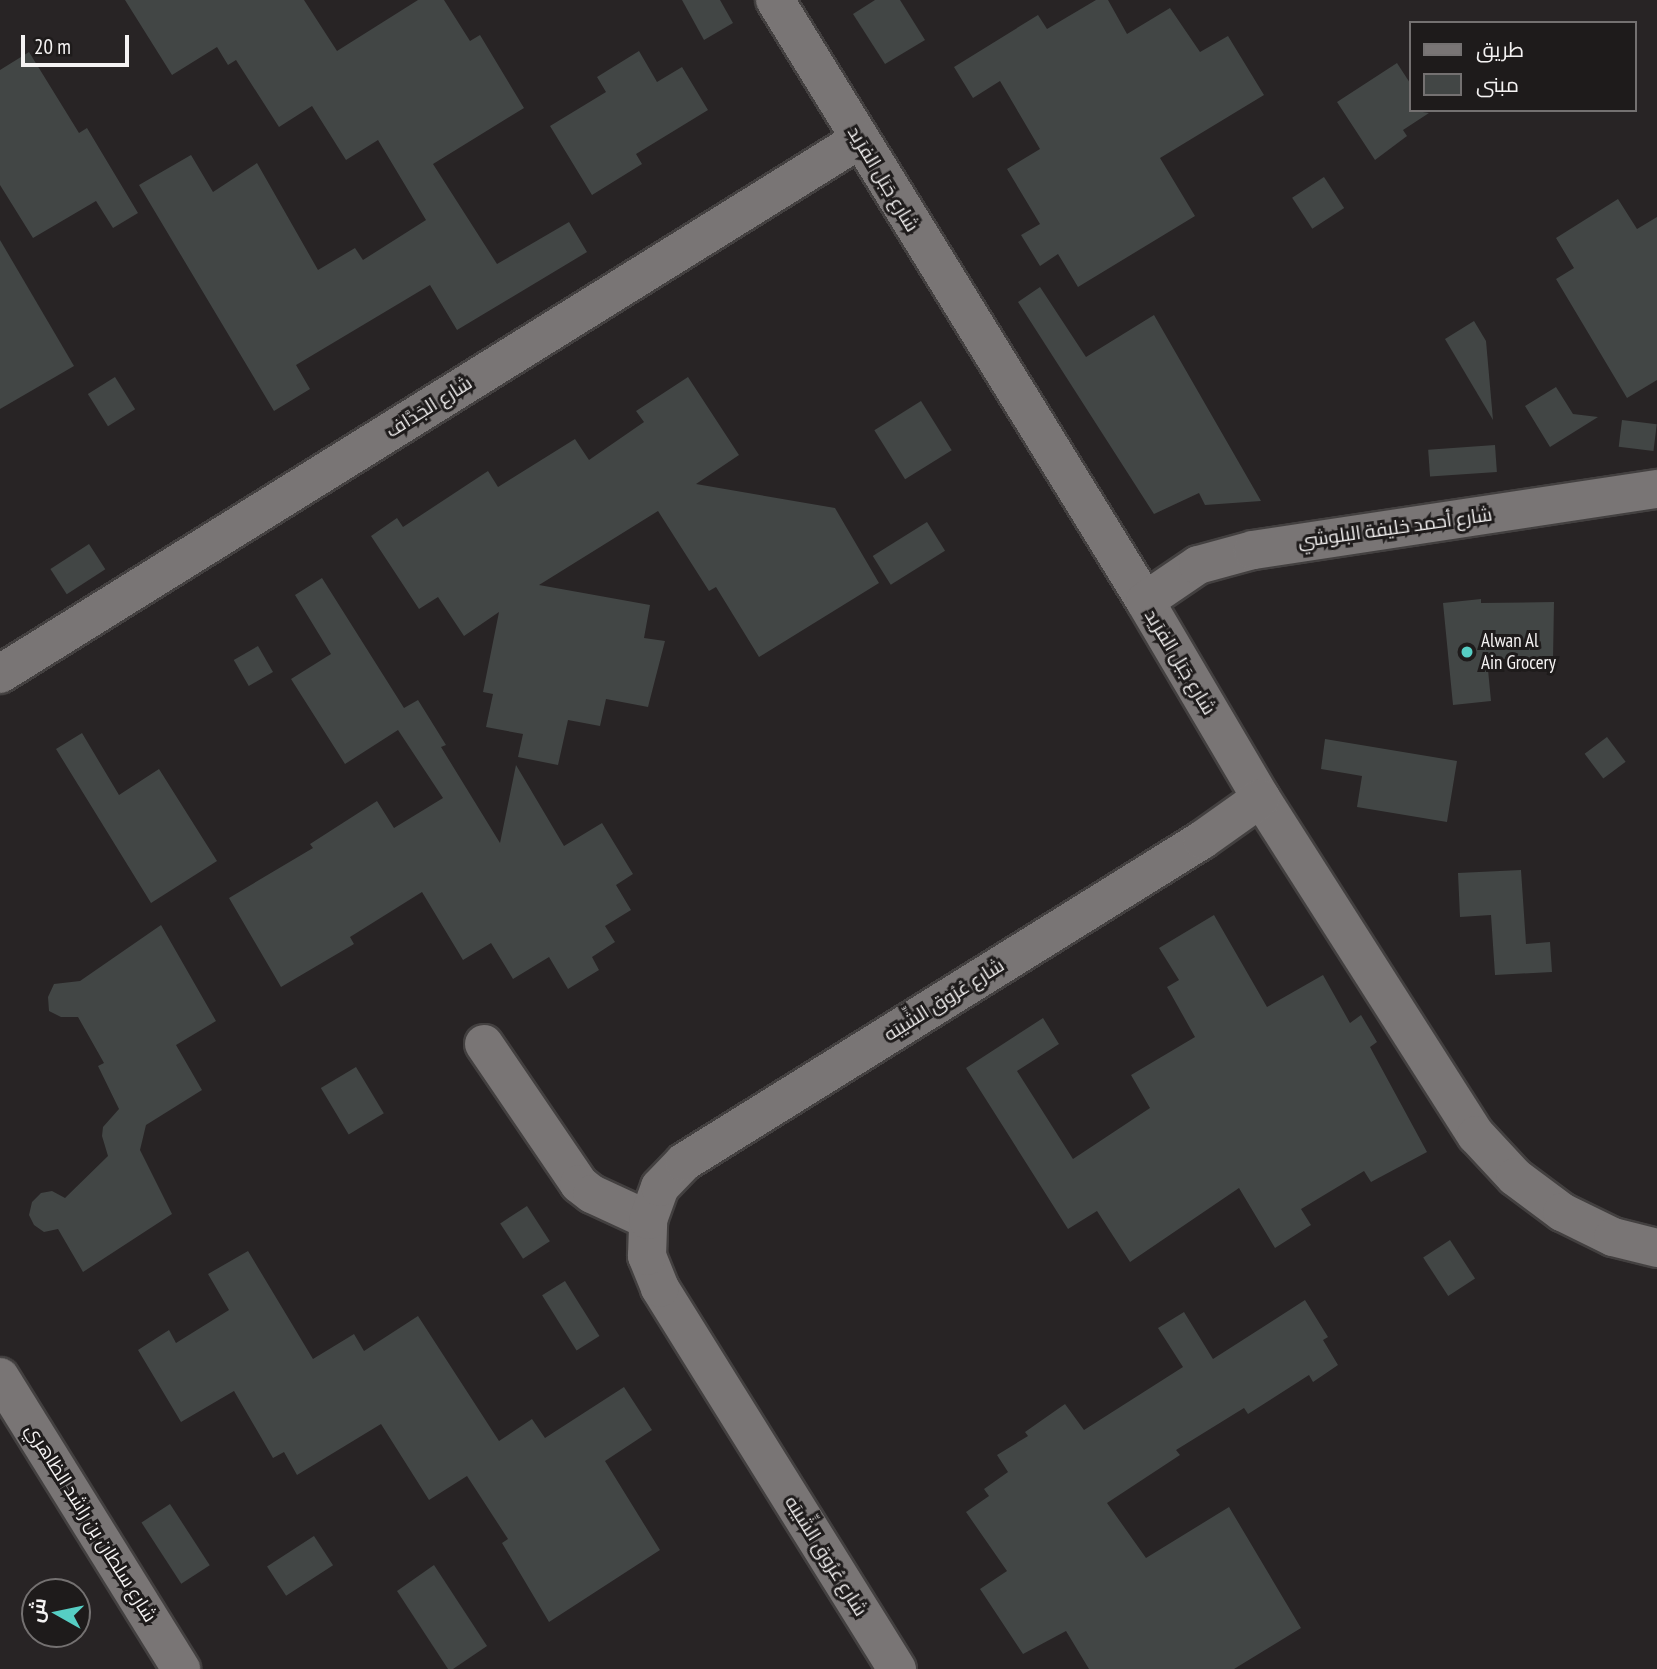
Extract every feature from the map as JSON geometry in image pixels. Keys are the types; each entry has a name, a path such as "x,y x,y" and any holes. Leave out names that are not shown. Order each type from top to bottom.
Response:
{"street":[{"name":"شارع جَبَل الفرَيد","path":"775,0 1145,601 1261,798 1476,1135 1515,1177 1562,1212 1614,1237 1657,1248"},
{"name":"شارع الجَدَّاف","path":"0,674 859,140"},
{"name":"شارع أحمد خليفة البلوشي","path":"1145,601 1198,565 1253,550 1657,489"},
{"name":"شارع عُرُوق الشِّيبَه","path":"897,1669 660,1288 648,1255 648,1220 660,1187 684,1162 1202,840 1261,798"},
{"path":"484,1044 579,1184 592,1194 648,1220"},
{"name":"شارع سلطان بن راشد الظاهري","path":"0,1377 181,1669"}],"building":[{"path":"125,0 304,0 337,51 418,0 444,0 470,41 480,35 524,108 433,164 497,264 569,222 587,252 457,330 430,285 296,365 310,389 274,411 139,185 191,155 213,192 257,163 318,270 355,248 363,260 426,220 378,140 346,160 312,106 279,127 236,60 228,65 217,47 172,75"},
{"path":"682,0 720,0 733,23 704,40"},
{"path":"875,0 900,0 925,40 885,64 853,14"},
{"path":"1096,0 1108,0 1127,34 1170,8 1200,52 1228,36 1264,95 1160,158 1195,216 1078,287 1058,254 1040,266 1021,235 1040,224 1007,169 1040,149 1000,81 973,98 954,67 1038,15 1047,29"},
{"path":"639,51 657,82 682,67 708,110 636,154 642,164 592,195 550,126 606,92 597,77"},
{"path":"29,52 79,133 87,128 138,213 113,228 96,201 33,238 0,185 0,70"},
{"path":"1397,63 1408,80 1408,112 1429,113 1403,130 1407,136 1375,160 1337,102"},
{"path":"1324,177 1344,208 1312,229 1292,198"},
{"path":"1618,199 1637,229 1657,217 1657,380 1627,398 1556,279 1574,268 1556,238"},
{"path":"0,240 74,366 0,409"},
{"path":"1040,287 1086,357 1154,315 1261,501 1205,505 1199,493 1154,514 1018,302"},
{"path":"1474,321 1486,341 1493,420 1445,339"},
{"path":"115,377 135,409 108,426 88,394"},
{"path":"688,377 739,455 696,484 835,508 879,583 759,657 716,587 709,591 658,511 539,585 650,605 644,638 665,641 648,707 606,699 600,726 568,720 558,765 518,757 523,734 486,727 493,694 483,692 499,612 464,636 438,597 419,609 371,536 397,518 403,527 488,471 498,487 575,439 589,460 644,422 636,411"},
{"path":"1556,387 1573,414 1598,417 1550,447 1525,406"},
{"path":"921,401 952,450 905,479 874,430"},
{"path":"1622,420 1657,424 1653,451 1619,447"},
{"path":"1495,445 1497,472 1430,477 1428,450"},
{"path":"927,522 945,551 891,585 873,556"},
{"path":"89,544 105,569 67,594 50,569"},
{"path":"322,578 404,708 418,700 446,745 441,747 500,843 516,765 564,846 602,823 633,874 616,885 631,910 605,926 615,942 592,957 599,970 568,989 549,957 513,979 491,943 463,960 422,892 350,937 354,944 281,987 229,898 313,848 310,844 377,801 394,828 443,798 398,730 345,764 291,679 331,654 295,595"},
{"path":"1481,599 1481,603 1554,602 1553,659 1487,659 1491,701 1453,705 1443,603"},
{"path":"258,646 273,672 249,686 234,660"},
{"path":"82,733 119,795 159,769 217,861 151,903 56,749"},
{"path":"1607,737 1626,762 1603,779 1585,754"},
{"path":"1325,739 1457,761 1447,822 1357,807 1362,776 1321,769"},
{"path":"1521,870 1526,944 1550,942 1552,972 1495,975 1491,915 1460,917 1458,873"},
{"path":"1214,915 1267,1007 1323,975 1350,1023 1361,1015 1377,1042 1370,1047 1427,1152 1371,1182 1364,1171 1301,1209 1311,1225 1275,1248 1239,1188 1130,1262 1097,1211 1068,1229 966,1068 1043,1018 1059,1044 1017,1071 1073,1159 1150,1108 1131,1075 1195,1037 1167,987 1179,980 1159,948"},
{"path":"161,925 216,1021 176,1045 202,1090 146,1125 140,1150 172,1214 83,1272 58,1229 44,1232 34,1225 29,1215 32,1202 41,1193 52,1191 65,1198 108,1156 102,1136 103,1127 119,1109 98,1066 104,1063 78,1017 61,1017 49,1011 48,997 54,984 80,981"},
{"path":"356,1067 384,1113 349,1134 321,1088"},
{"path":"527,1206 550,1241 523,1259 500,1223"},
{"path":"1450,1240 1475,1279 1448,1296 1423,1257"},
{"path":"248,1251 313,1359 354,1334 364,1351 418,1316 499,1441 532,1419 545,1438 624,1387 652,1430 605,1461 660,1550 549,1622 502,1543 508,1539 467,1476 429,1500 381,1424 297,1475 284,1452 273,1458 234,1391 181,1422 138,1350 169,1330 176,1343 229,1310 208,1274"},
{"path":"565,1281 599,1336 577,1350 542,1295"},
{"path":"1305,1300 1328,1337 1323,1340 1338,1365 1313,1382 1309,1375 1248,1414 1244,1408 1176,1450 1180,1455 1107,1503 1146,1558 1229,1507 1301,1628 1234,1669 1089,1669 1066,1631 1023,1654 980,1589 1007,1571 966,1512 989,1496 984,1489 1008,1472 997,1455 1028,1436 1025,1432 1065,1404 1084,1430 1183,1367 1158,1328 1184,1312 1213,1359"},
{"path":"170,1504 210,1565 181,1584 141,1523"},
{"path":"314,1536 333,1565 286,1596 267,1566"},
{"path":"434,1565 487,1646 453,1669 448,1669 397,1591"}],"place":[{"name":"Alwan Al Ain Grocery","path":"1467,652"}]}
